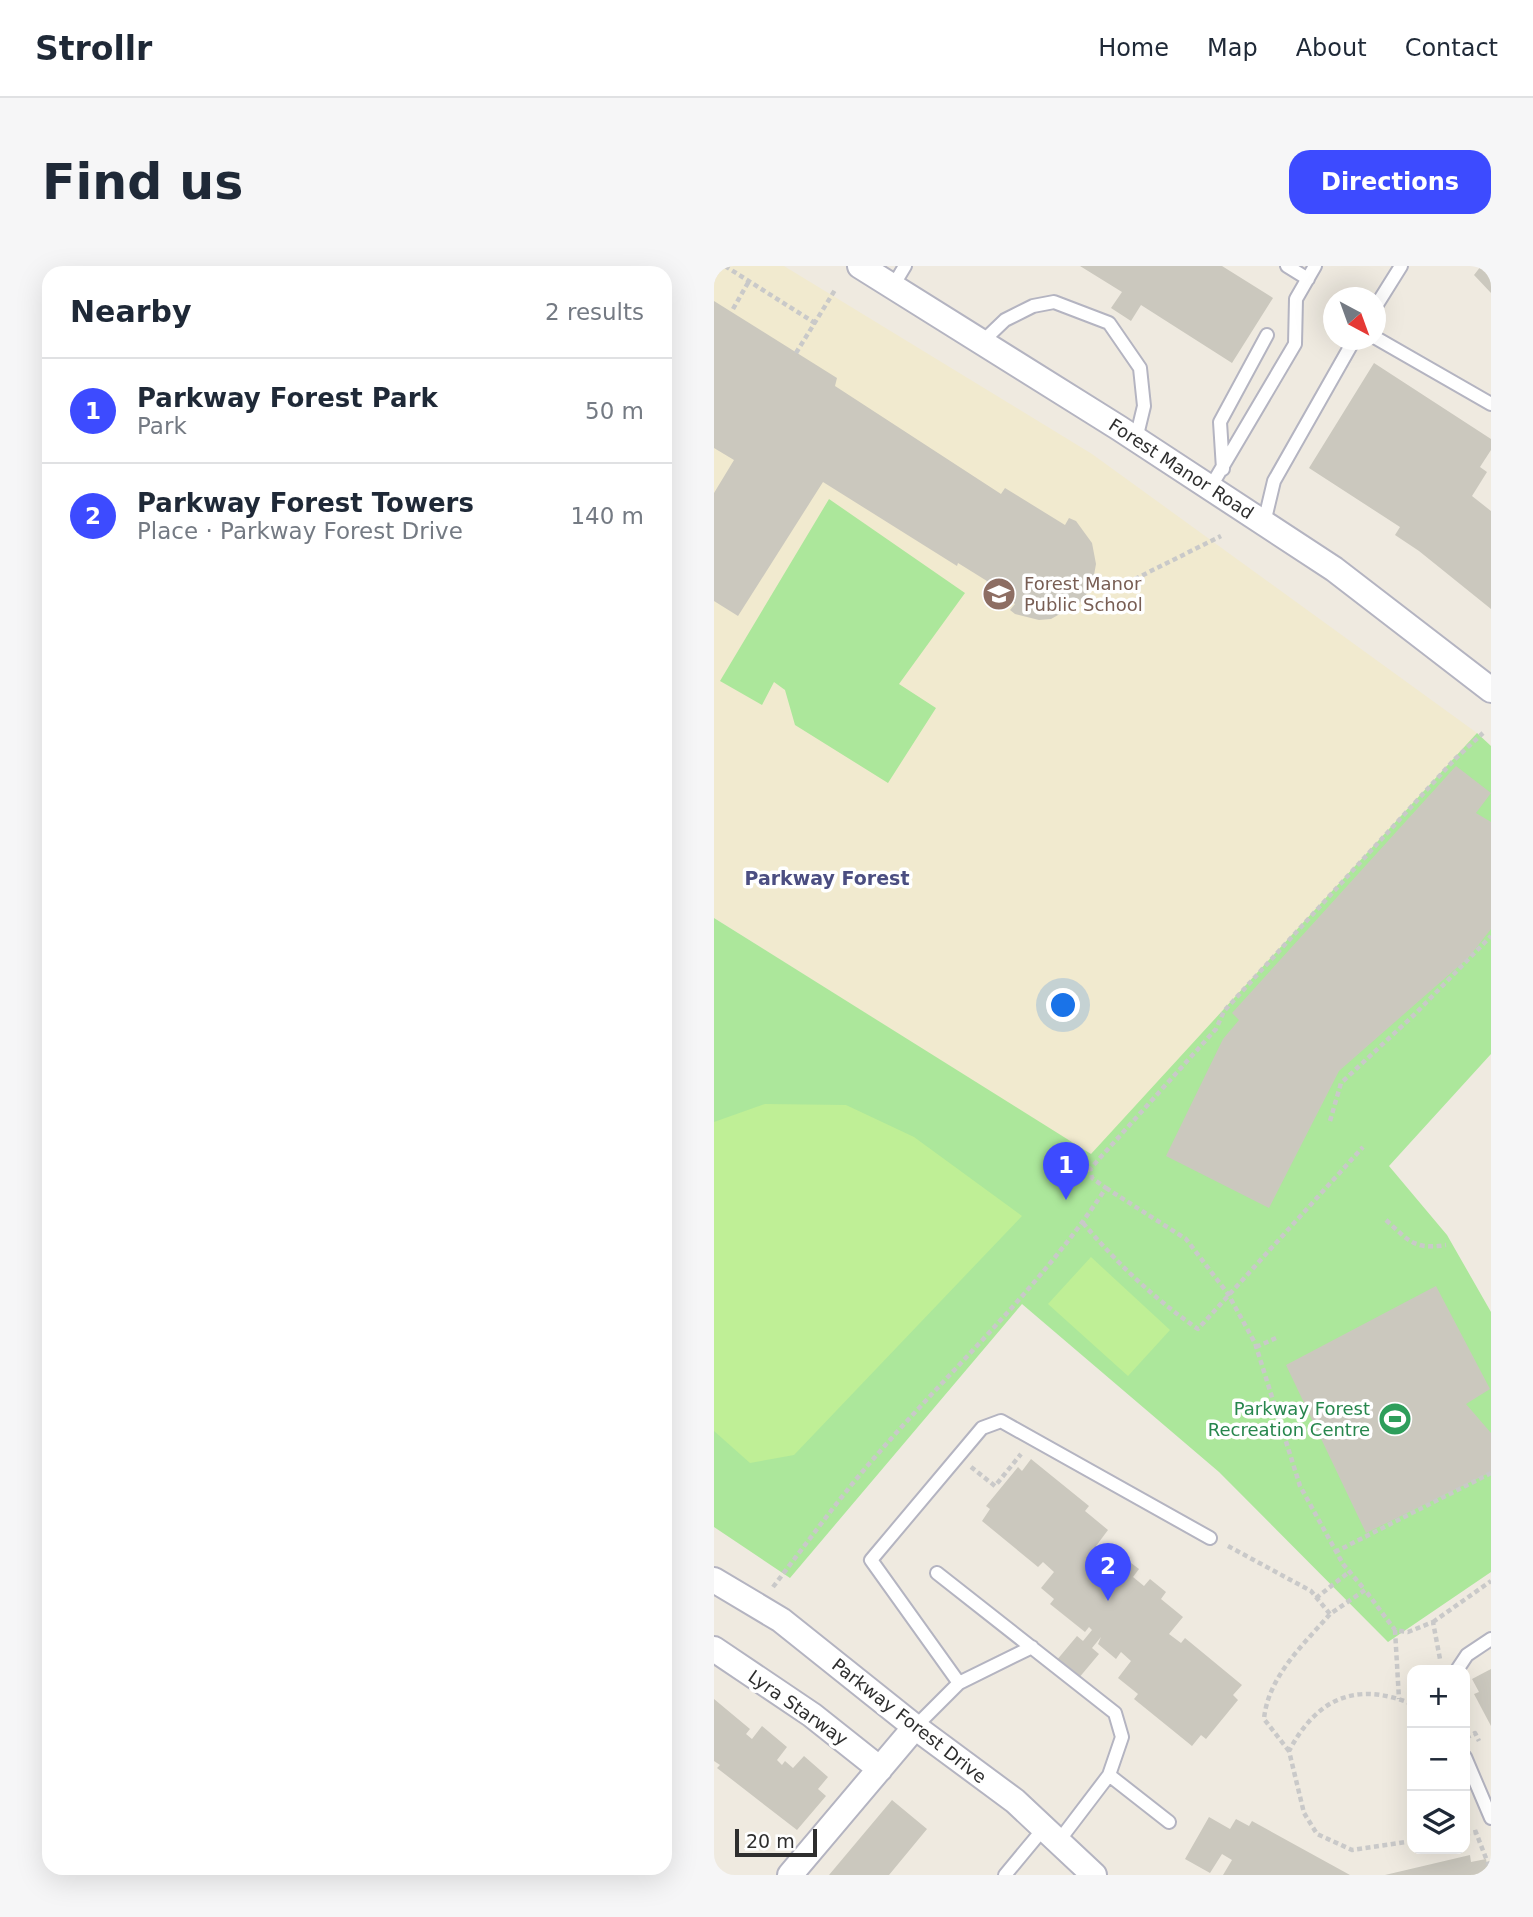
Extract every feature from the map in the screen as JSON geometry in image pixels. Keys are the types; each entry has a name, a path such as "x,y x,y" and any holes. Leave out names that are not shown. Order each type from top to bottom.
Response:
{"street":[{"name":"Forest Manor Road","path":"860,266 899,276 981,343 1136,439 1217,479 1264,523 1334,569 1491,690"},
{"name":"Parkway Forest Drive","path":"714,1580 781,1620 915,1727 1014,1801 1094,1875"},
{"name":"Lyra Starway","path":"714,1649 812,1715 880,1769"},
{"path":"790,1875 915,1727"}],"lane":[{"path":"1287,266 1308,279"},
{"path":"1217,479 1295,344 1296,299 1315,266"},
{"path":"1386,290 1401,266"},
{"path":"981,343 1005,320 1033,306 1054,302 1109,323 1140,368 1144,406 1136,439"},
{"path":"1217,479 1220,422 1266,335"},
{"path":"1386,344 1491,404"},
{"path":"1264,523 1273,481 1348,350"},
{"path":"959,1683 871,1560 982,1428 1001,1421 1210,1538"},
{"path":"937,1573 1115,1713 1122,1737 1109,1775 1051,1835 1005,1875"},
{"path":"1460,1665 1467,1655 1491,1639"},
{"path":"915,1727 959,1683 1032,1647"},
{"path":"1470,1768 1491,1818"},
{"path":"1109,1775 1169,1822"}],"path":[{"path":"725,266 815,323"},
{"path":"733,309 749,281"},
{"path":"796,353 835,290"},
{"path":"1127,583 1222,536"},
{"path":"1399,1699 1395,1630 1335,1552 1300,1486 1256,1347 1228,1294 1186,1240 1092,1178 1090,1169 1216,1029 1224,1012 1455,759 1483,733"},
{"path":"1330,1121 1341,1083 1415,1014 1491,936"},
{"path":"1083,1223 1122,1268 1158,1301 1198,1329 1363,1147"},
{"path":"758,1607 873,1459 1046,1269 1083,1223 1106,1188"},
{"path":"1386,1220 1411,1243 1426,1248 1446,1245"},
{"path":"1256,1347 1276,1338"},
{"path":"957,1457 995,1486 1032,1439"},
{"path":"1335,1552 1491,1474"},
{"path":"1210,1538 1311,1591 1330,1614"},
{"path":"1316,1598 1349,1572"},
{"path":"1395,1630 1408,1632 1433,1622 1491,1581"},
{"path":"1365,1590 1330,1614 1289,1661 1266,1699 1264,1719 1289,1751 1304,1813 1317,1834 1352,1850 1407,1842"},
{"path":"1433,1622 1441,1665"},
{"path":"1289,1751 1301,1729 1327,1703 1363,1692 1407,1702"},
{"path":"1472,1824 1491,1871"},
{"path":"1470,1833 1476,1832"}],"shaded area":[{"name":"Forest Manor Public School","path":"714,266 784,266 1092,454 1477,733 1091,1155 714,918"}],"green space":[{"path":"829,499 965,593 899,684 936,708 888,783 795,725 785,690 774,682 762,705 720,681"},
{"path":"1477,733 1491,746 1491,1054 1389,1166 1447,1235 1491,1312 1491,1572 1388,1642 1219,1472 1022,1304 790,1578 714,1527 714,918 1091,1154"},
{"path":"765,1104 846,1105 914,1137 1022,1216 794,1455 750,1463 714,1431 714,1122"},
{"path":"1091,1257 1170,1330 1128,1376 1048,1304"}],"building":[{"path":"1080,266 1222,266 1273,298 1232,363 1141,305 1131,321 1111,308 1122,292"},
{"path":"1481,266 1491,266 1491,293 1474,275"},
{"path":"714,301 837,378 835,386 1001,494 1005,488 1065,525 1069,518 1076,521 1092,543 1096,564 1092,586 1081,602 1051,619 1039,620 1015,614 1010,610 1015,604 985,585 987,581 958,563 957,566 823,482 738,616 714,601 714,493 734,460 714,448"},
{"path":"1374,363 1491,439 1491,450 1480,467 1487,472 1472,496 1491,511 1491,609 1395,535 1400,527 1309,468"},
{"path":"1456,766 1491,793 1476,813 1491,822 1491,929 1468,958 1339,1071 1269,1208 1166,1156 1223,1039 1239,1020 1232,1013"},
{"name":"Parkway Forest Recreation Centre","path":"1436,1286 1490,1389 1466,1404 1491,1433 1491,1472 1366,1533 1286,1365"},
{"path":"1031,1459 1089,1506 1085,1511 1108,1530 1096,1546 1116,1563 1122,1556 1139,1569 1133,1577 1144,1586 1150,1579 1166,1592 1161,1599 1183,1617 1169,1634 1181,1643 1185,1638 1242,1685 1233,1695 1238,1700 1206,1739 1201,1735 1192,1746 1134,1699 1138,1694 1118,1678 1131,1661 1121,1652 1116,1659 1098,1644 1101,1637 1092,1648 1099,1654 1078,1679 1056,1661 1077,1636 1083,1641 1092,1630 1089,1627 1085,1632 1050,1604 1054,1599 1041,1588 1054,1572 1043,1562 1038,1567 982,1521 990,1509 986,1506 1018,1467 1022,1471"},
{"path":"1491,1669 1491,1726 1474,1694 1479,1692 1472,1679"},
{"path":"714,1699 750,1729 746,1734 752,1739 762,1726 787,1747 777,1760 782,1765 785,1761 793,1768 804,1756 828,1777 818,1789 826,1796 797,1830 717,1768 720,1765 714,1761"},
{"path":"892,1800 927,1829 889,1875 829,1875"},
{"path":"1209,1817 1230,1829 1236,1819 1249,1826 1252,1821 1350,1875 1223,1875 1232,1860 1222,1854 1210,1873 1185,1859"},
{"path":"1470,1855 1471,1862 1486,1859 1489,1875 1385,1875"}],"place":[{"name":"Forest Manor Public School","path":"999,594"},
{"name":"Parkway Forest Park","path":"1066,1200"},
{"name":"Parkway Forest Recreation Centre","path":"1395,1419"},
{"name":"Parkway Forest Towers","path":"1108,1601"}],"district":[{"name":"Parkway Forest","path":"827,878"}]}
